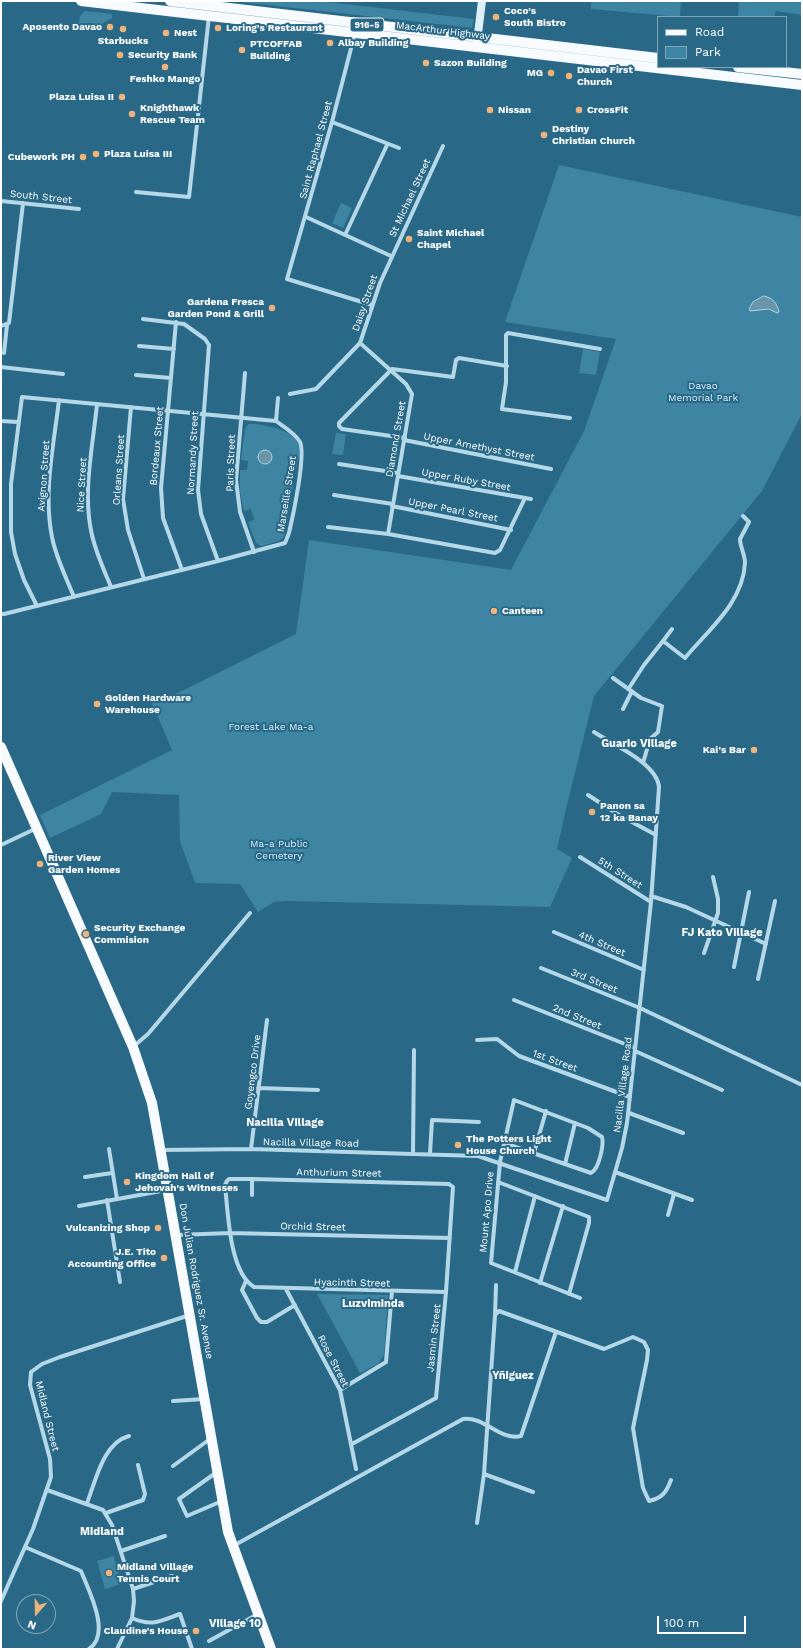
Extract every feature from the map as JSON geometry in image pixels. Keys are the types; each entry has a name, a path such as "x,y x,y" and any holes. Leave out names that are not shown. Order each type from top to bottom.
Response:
{"main road":[{"name":"MacArthur Highway","path":"81,1 209,15 229,9"},
{"name":"MacArthur Highway","path":"170,1 355,28 575,54 652,61"},
{"path":"477,42 482,1"},
{"name":"MacArthur Highway","path":"692,68 802,86"},
{"path":"746,68 802,74"},
{"path":"779,83 780,72"},
{"name":"Don Julian Rodriguez Sr. Avenue","path":"1,747 133,1047 152,1103 222,1501 232,1546 271,1649"}],"street":[{"path":"136,192 189,197 209,15"},
{"name":"Saint Raphael Street","path":"355,28 332,122 287,279 372,305"},
{"path":"332,122 387,145 399,148"},
{"path":"345,235 387,145"},
{"name":"St Michael Street","path":"391,256 443,146"},
{"name":"South Street","path":"1,201 79,209"},
{"path":"4,352 23,203"},
{"path":"306,217 391,256"},
{"name":"Daisy Street","path":"290,394 316,389 336,370 360,343 372,305 391,256"},
{"path":"143,318 176,322"},
{"name":"Normandy Street","path":"176,322 187,325 208,342 209,349 198,490 201,514 218,561"},
{"name":"Bordeaux Street","path":"176,322 161,488 161,505 168,535 182,570"},
{"path":"1,326 8,324"},
{"path":"570,418 502,409 506,387 507,333 600,349"},
{"name":"Diamond Street","path":"360,343 406,384 412,394 388,534"},
{"path":"139,346 174,349"},
{"path":"390,370 397,369 453,377 456,360 459,358 507,366"},
{"path":"1,368 63,374"},
{"name":"Upper Amethyst Street","path":"390,370 342,419 339,426 344,430 404,439 551,469"},
{"name":"Paris Street","path":"245,373 237,464 237,491 240,512 254,552"},
{"path":"136,375 171,378"},
{"name":"Marseille Street","path":"1,614 254,552 285,543 289,533 300,469 301,444 293,434 276,422 22,397 18,422"},
{"path":"276,422 278,398"},
{"name":"Avignon Street","path":"59,400 50,485 50,521 57,556 74,597"},
{"name":"Nice Street","path":"97,404 88,486 88,516 97,552 111,587"},
{"name":"Orleans Street","path":"132,407 123,499 128,530 144,579"},
{"path":"1,421 18,422 10,506 11,532 15,554 24,580 37,606"},
{"name":"Upper Ruby Street","path":"339,464 531,499"},
{"name":"Upper Pearl Street","path":"334,495 393,505 511,530"},
{"path":"328,527 388,534 497,553 511,530 525,498"},
{"path":"663,641 685,658 728,610 736,593 745,564 740,539 749,522 743,516"},
{"path":"623,709 631,689 644,665 672,629"},
{"path":"613,678 646,700 662,706 658,732 650,739 643,763"},
{"name":"Nacilla Village Road","path":"161,1150 413,1153 478,1156 500,1162 607,1200 625,1135 629,1112 651,902 659,783 652,770 594,732"},
{"path":"588,795 619,815 656,835"},
{"path":"1,845 36,828"},
{"name":"5th Street","path":"580,857 651,902"},
{"path":"704,953 718,906 713,877"},
{"path":"734,967 749,892"},
{"path":"651,896 679,904 766,944"},
{"path":"758,979 775,901"},
{"path":"133,1047 148,1034 250,913"},
{"name":"4th Street","path":"554,932 644,970"},
{"name":"3rd Street","path":"542,968 640,1008 802,1085"},
{"name":"2nd Street","path":"514,1000 635,1050 722,1090"},
{"name":"Goyengco Drive","path":"251,1150 267,1020"},
{"name":"1st Street","path":"477,1040 497,1039 519,1056 630,1097"},
{"path":"413,1153 414,1050"},
{"path":"258,1088 318,1090"},
{"name":"Mount Apo Drive","path":"515,1272 491,1263 500,1162 514,1100 546,1112"},
{"path":"504,1142 588,1173 593,1172 603,1140 600,1135 575,1123 546,1112 534,1153"},
{"path":"629,1112 683,1133"},
{"path":"430,1154 432,1120 480,1122"},
{"path":"564,1164 575,1123"},
{"path":"109,1149 117,1199"},
{"path":"615,1172 692,1200"},
{"path":"86,1177 112,1173"},
{"path":"252,1179 252,1195"},
{"name":"Anthurium Street","path":"230,1233 225,1185 229,1180 252,1179 452,1185"},
{"path":"498,1182 589,1217 589,1223 569,1294"},
{"name":"Jasmin Street","path":"352,1444 436,1398 446,1292 452,1185"},
{"path":"79,1206 167,1190"},
{"path":"668,1215 674,1194"},
{"path":"535,1196 515,1272 580,1298"},
{"path":"107,1200 120,1282"},
{"path":"540,1283 563,1206"},
{"path":"230,1233 234,1253 246,1281 242,1290 257,1318 261,1322 267,1322 295,1305"},
{"name":"Orchid Street","path":"175,1235 230,1233 450,1238"},
{"name":"Hyacinth Street","path":"246,1281 257,1288 446,1292"},
{"path":"478,1523 484,1474 496,1285"},
{"name":"Rose Street","path":"286,1289 340,1390 356,1468"},
{"path":"340,1390 386,1362 392,1292"},
{"path":"495,1315 499,1311 502,1311 556,1332 604,1348 633,1338 644,1342 648,1350 647,1360 633,1428 644,1488 648,1500 657,1499 666,1494 671,1480"},
{"name":"Midland Street","path":"1,1600 25,1547 47,1490 52,1471 30,1385 32,1372 42,1364 60,1357 190,1315"},
{"path":"232,1546 463,1419 476,1420 511,1436 518,1436 523,1433 556,1332"},
{"path":"173,1401 205,1398"},
{"path":"87,1503 111,1447 120,1440 129,1436"},
{"path":"173,1466 212,1438"},
{"path":"106,1513 143,1500 145,1494 138,1465"},
{"path":"217,1472 179,1499 187,1516 222,1501"},
{"path":"484,1474 533,1492"},
{"path":"47,1490 87,1503 106,1513 121,1551 133,1589 134,1601 132,1618 118,1649"},
{"path":"121,1551 165,1536"},
{"path":"25,1547 81,1571 97,1610 99,1631 93,1646 89,1649"},
{"path":"133,1589 172,1576"},
{"path":"132,1618 143,1623 153,1624 180,1614 192,1649"},
{"path":"209,1641 258,1614"}],"green space":[{"path":"233,1 319,1 474,19 472,28"},
{"path":"591,1 681,1 680,16 591,9"},
{"path":"739,1 802,1 802,15 776,11 774,16 738,16"},
{"path":"85,11 112,14 112,18 103,23 101,30 78,28 80,16"},
{"path":"559,165 802,217 802,414 762,491 594,696 557,849 572,858 550,907 285,901 274,902 258,912 240,884 195,883 180,841 179,795 112,792 101,814 50,838 40,815 172,750 152,703 182,691 296,634 309,540 511,570 584,431 616,339 505,322"},
{"path":"341,203 352,208 343,228 332,223"},
{"path":"583,349 600,352 596,375 579,373"},
{"path":"248,424 270,426 286,432 293,437 299,448 299,457 295,471 290,470 289,480 294,481 291,499 286,499 284,508 289,509 286,532 282,539 271,544 261,546 256,543 248,522 254,520 251,509 244,511 240,492 240,470 247,470 248,461 241,460 245,429"},
{"path":"336,433 346,434 343,455 332,454"},
{"path":"317,1294 388,1295 384,1355 378,1364 360,1373"},
{"name":"Midland Village Tennis Court","path":"114,1556 121,1584 105,1589 97,1561"}],"shaded area":[{"path":"764,296 774,301 779,312 777,313 769,309 750,311 749,309 753,302"},
{"path":"265,450 270,452 272,457 270,462 265,464 260,462 258,457 260,452"}],"place":[{"name":"Coco's South Bistro","path":"496,17"},
{"name":"Aposento Davao","path":"110,27"},
{"name":"Loring's Restaurant","path":"218,28"},
{"name":"Starbucks","path":"123,29"},
{"name":"Nest","path":"166,33"},
{"name":"Albay Building","path":"330,43"},
{"name":"PTCOFFAB Building","path":"242,50"},
{"name":"Security Bank","path":"120,55"},
{"name":"Sazon Building","path":"426,63"},
{"name":"Feshko Mango","path":"165,67"},
{"name":"MG","path":"551,73"},
{"name":"Davao First Church","path":"569,76"},
{"name":"Plaza Luisa II","path":"122,97"},
{"name":"Nissan","path":"490,110"},
{"name":"CrossFit","path":"579,110"},
{"name":"Knighthawk Rescue Team","path":"132,114"},
{"name":"Destiny Christian Church","path":"544,135"},
{"name":"Plaza Luisa III","path":"96,154"},
{"name":"Cubework PH","path":"83,157"},
{"name":"Saint Michael Chapel","path":"409,239"},
{"name":"Gardena Fresca Garden Pond & Grill","path":"272,308"},
{"name":"Canteen","path":"494,611"},
{"name":"Golden Hardware Warehouse","path":"97,704"},
{"name":"Kai's Bar","path":"754,750"},
{"name":"Panon sa 12 ka Banay","path":"592,812"},
{"name":"River View Garden Homes","path":"40,864"},
{"name":"Security Exchange Commision","path":"86,934"},
{"name":"The Potters Light House Church","path":"458,1145"},
{"name":"Kingdom Hall of Jehovah's Witnesses","path":"127,1182"},
{"name":"Vulcanizing Shop","path":"158,1228"},
{"name":"J.E. Tito Accounting Office","path":"164,1258"},
{"name":"Midland Village Tennis Court","path":"109,1573"},
{"name":"Claudine's House","path":"196,1631"}],"district":[{"name":"Guario Village","path":"639,744"},
{"name":"FJ Kato Village","path":"722,933"},
{"name":"Nacilla Village","path":"285,1123"},
{"name":"Luzviminda","path":"373,1304"},
{"name":"Yñiguez","path":"513,1376"},
{"name":"Midland","path":"102,1532"},
{"name":"Village 10","path":"235,1624"}],"park label":[{"name":"Davao Memorial Park","path":"703,392"},
{"name":"Forest Lake Ma-a","path":"271,727"},
{"name":"Ma-a Public Cemetery","path":"279,850"}]}
